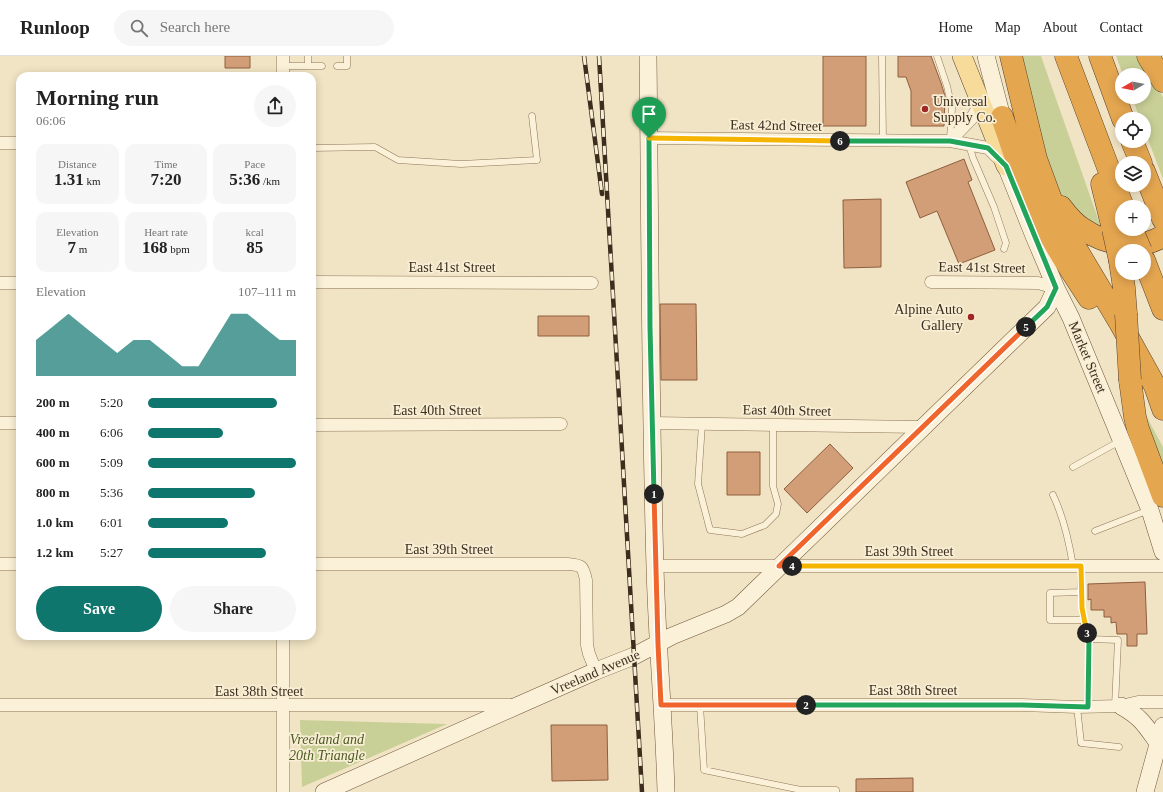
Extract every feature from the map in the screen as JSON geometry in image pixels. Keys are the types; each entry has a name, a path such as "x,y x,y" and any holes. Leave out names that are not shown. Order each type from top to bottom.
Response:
{"highway":[{"path":"1011,56 1036,159 1054,208 1069,237 1119,321 1155,386 1162,407"},
{"path":"1066,56 1120,200"},
{"path":"1100,56 1121,112"},
{"path":"1148,56 1163,81"},
{"path":"1077,86 1116,200"},
{"path":"1002,117 1031,199 1055,245 1149,391 1162,407"},
{"path":"1043,179 1057,202 1068,215 1082,229 1098,238 1129,245 1146,243 1163,236"},
{"path":"1151,188 1163,218"},
{"path":"1125,236 1120,261 1124,288 1130,380 1134,411 1157,503"},
{"path":"1151,278 1163,309"}],"main road":[{"path":"648,56 650,319 655,566 666,792"},
{"path":"962,56 1006,166"},
{"name":"Market Street","path":"986,56 1002,117 1006,166 1056,288 1071,318 1122,441 1157,503 1163,552"},
{"name":"Vreeland Avenue","path":"324,792 596,671 634,656 672,636 726,614 738,607 1047,307 1056,288"},
{"path":"1118,706 1135,714 1145,725 1158,750"},
{"path":"1145,792 1158,750 1163,726"}],"street":[{"path":"950,141 972,118 981,102"},
{"name":"East 42nd Street","path":"649,138 950,141 988,148 1006,166"},
{"path":"0,143 16,143"},
{"name":"East 41st Street","path":"316,282 592,282"},
{"name":"East 41st Street","path":"931,282 1038,283 1056,288"},
{"path":"0,283 16,283"},
{"path":"0,423 16,423"},
{"name":"East 40th Street","path":"652,423 922,427"},
{"name":"East 40th Street","path":"316,425 561,424"},
{"path":"0,564 16,564"},
{"name":"East 39th Street","path":"316,564 568,564 581,566 584,569 586,580 587,645 596,671"},
{"name":"East 39th Street","path":"655,566 1163,566"},
{"path":"283,640 283,792"},
{"name":"East 38th Street","path":"661,705 1022,705 1083,707 1118,706 1138,702 1163,702"},
{"name":"East 38th Street","path":"0,705 519,705"}],"lane":[{"path":"308,56 308,66"},
{"path":"337,66 347,66 347,56"},
{"path":"882,56 883,141"},
{"path":"936,56 947,86 952,108 950,141"},
{"path":"283,66 322,66"},
{"path":"316,148 374,147 398,160 461,164 537,160 532,116"},
{"path":"970,145 972,158 994,207 1006,243 1004,249"},
{"path":"702,424 698,484 710,530 742,534 765,525 776,514 778,504 773,486 773,425"},
{"path":"1073,467 1122,441"},
{"path":"1053,495 1059,506 1077,566 1083,620 1089,639 1081,743 1119,748"},
{"path":"1095,531 1157,503"},
{"path":"1081,592 1050,593 1050,620 1083,620"},
{"path":"1089,639 1118,640 1118,706"},
{"path":"700,705 704,770 801,790 836,790 836,792"}],"green space":[{"path":"1019,56 1041,56 1102,230 1073,215 1052,179"},
{"path":"1116,56 1139,56 1146,68 1120,68"},
{"path":"1151,76 1163,97 1163,179 1151,147 1151,112 1137,112 1135,104 1151,104"},
{"path":"1137,399 1163,447 1163,472"},
{"name":"Vreeland and 20th Triangle","path":"300,720 447,724 302,787"}],"building":[{"path":"225,56 250,56 250,68 225,68"},
{"path":"823,56 866,56 866,126 823,126"},
{"path":"898,56 931,56 945,96 944,126 911,126 911,91 906,77 898,77"},
{"path":"964,159 972,180 968,182 995,250 959,264 937,211 920,218 906,182"},
{"path":"881,199 881,267 844,268 843,200"},
{"path":"660,304 696,304 697,380 661,380"},
{"path":"538,316 589,316 589,336 538,336"},
{"path":"830,444 853,468 807,513 784,489"},
{"path":"727,452 760,452 760,495 727,495"},
{"path":"1145,582 1147,634 1137,634 1137,646 1127,646 1127,634 1117,634 1116,622 1111,623 1111,617 1104,617 1104,610 1091,610 1091,599 1088,600 1088,584"},
{"path":"551,725 607,725 608,780 552,781"},
{"path":"913,778 913,792 856,792 856,779"}],"railway":[{"path":"584,56 602,194"},
{"path":"599,56 642,792"}],"place":[{"name":"Universal Supply Co.","path":"925,109"},
{"name":"Alpine Auto Gallery","path":"971,317"}],"route":[{"path":"649,138 820,141 950,141 988,148 1006,166 1056,288 1047,307 779,566 1081,566 1083,620 1089,639 1088,707 1022,705 661,705 655,566 650,327 649,138"}]}
